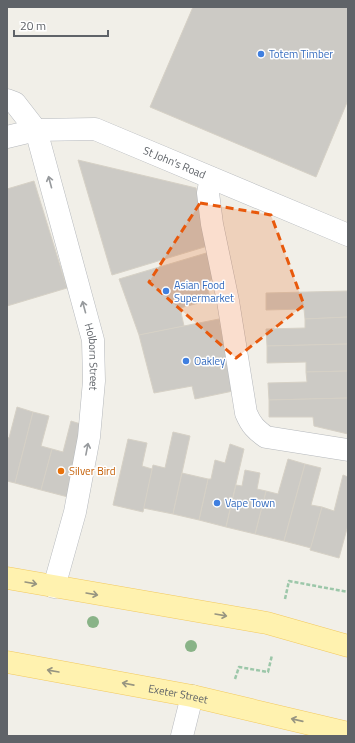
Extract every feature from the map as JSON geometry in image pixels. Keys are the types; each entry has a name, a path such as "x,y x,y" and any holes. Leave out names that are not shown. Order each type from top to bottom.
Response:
{"main road":[{"path":"7,578 267,623 348,646"},
{"name":"Exeter Street","path":"7,662 192,696 319,731 348,733"}],"street":[{"path":"7,100 15,103 36,130"},
{"name":"St John's Road","path":"7,137 36,130 95,129 348,235"},
{"name":"Holborn Street","path":"36,130 93,340 94,381 89,437 75,512 54,587"},
{"path":"211,178 208,193 212,224 228,301 246,413 250,423 256,430 266,437 348,450"},
{"path":"182,736 192,696"}],"path":[{"path":"284,606 289,581 348,592"},
{"path":"232,685 239,667 268,672 272,655"}],"highlighted area":[{"path":"200,203 271,215 304,305 236,358 149,282"}],"building":[{"name":"Totem Timber","path":"193,7 348,7 348,100 316,177 150,107"},
{"path":"78,160 196,188 211,245 112,275"},
{"path":"34,181 67,288 7,306 7,189"},
{"name":"Asian Food Supermarket","path":"213,251 219,278 207,281 210,300 180,308 184,326 139,335 119,279"},
{"path":"348,291 348,317 305,319 304,309 266,310 266,293"},
{"path":"348,317 348,344 267,346 266,329 305,328 305,319"},
{"name":"Oakley","path":"219,319 233,391 195,399 192,386 154,393 139,335"},
{"path":"348,344 348,371 306,372 306,362 267,363 267,346"},
{"path":"348,371 348,398 269,400 268,383 307,382 306,372"},
{"path":"348,398 348,434 314,426 313,417 269,417 269,400"},
{"path":"17,407 33,412 15,483 7,481 7,437 9,438"},
{"path":"33,412 49,416 41,446 52,449 41,490 15,483"},
{"name":"Silver Bird","path":"71,421 87,426 68,497 41,490 52,449 63,452"},
{"path":"173,432 190,436 173,514 143,508 153,465 165,468"},
{"path":"128,439 147,443 142,466 152,469 143,512 113,505"},
{"name":"Vape Town","path":"230,444 244,449 226,527 199,520 208,479 211,479 215,460 225,463"},
{"path":"288,459 305,464 284,541 255,534 266,491 278,494"},
{"path":"305,464 321,468 311,505 322,507 311,548 284,541"},
{"path":"245,470 260,473 257,489 266,491 255,534 226,527 236,485 242,486"},
{"path":"182,473 208,479 199,520 173,514"},
{"path":"343,475 348,477 348,525 339,558 310,550 322,507 334,511"}],"place":[{"name":"Totem Timber","path":"261,54"},
{"name":"Asian Food Supermarket","path":"166,291"},
{"name":"Oakley","path":"186,361"},
{"name":"Silver Bird","path":"61,471"},
{"name":"Vape Town","path":"217,503"}]}
